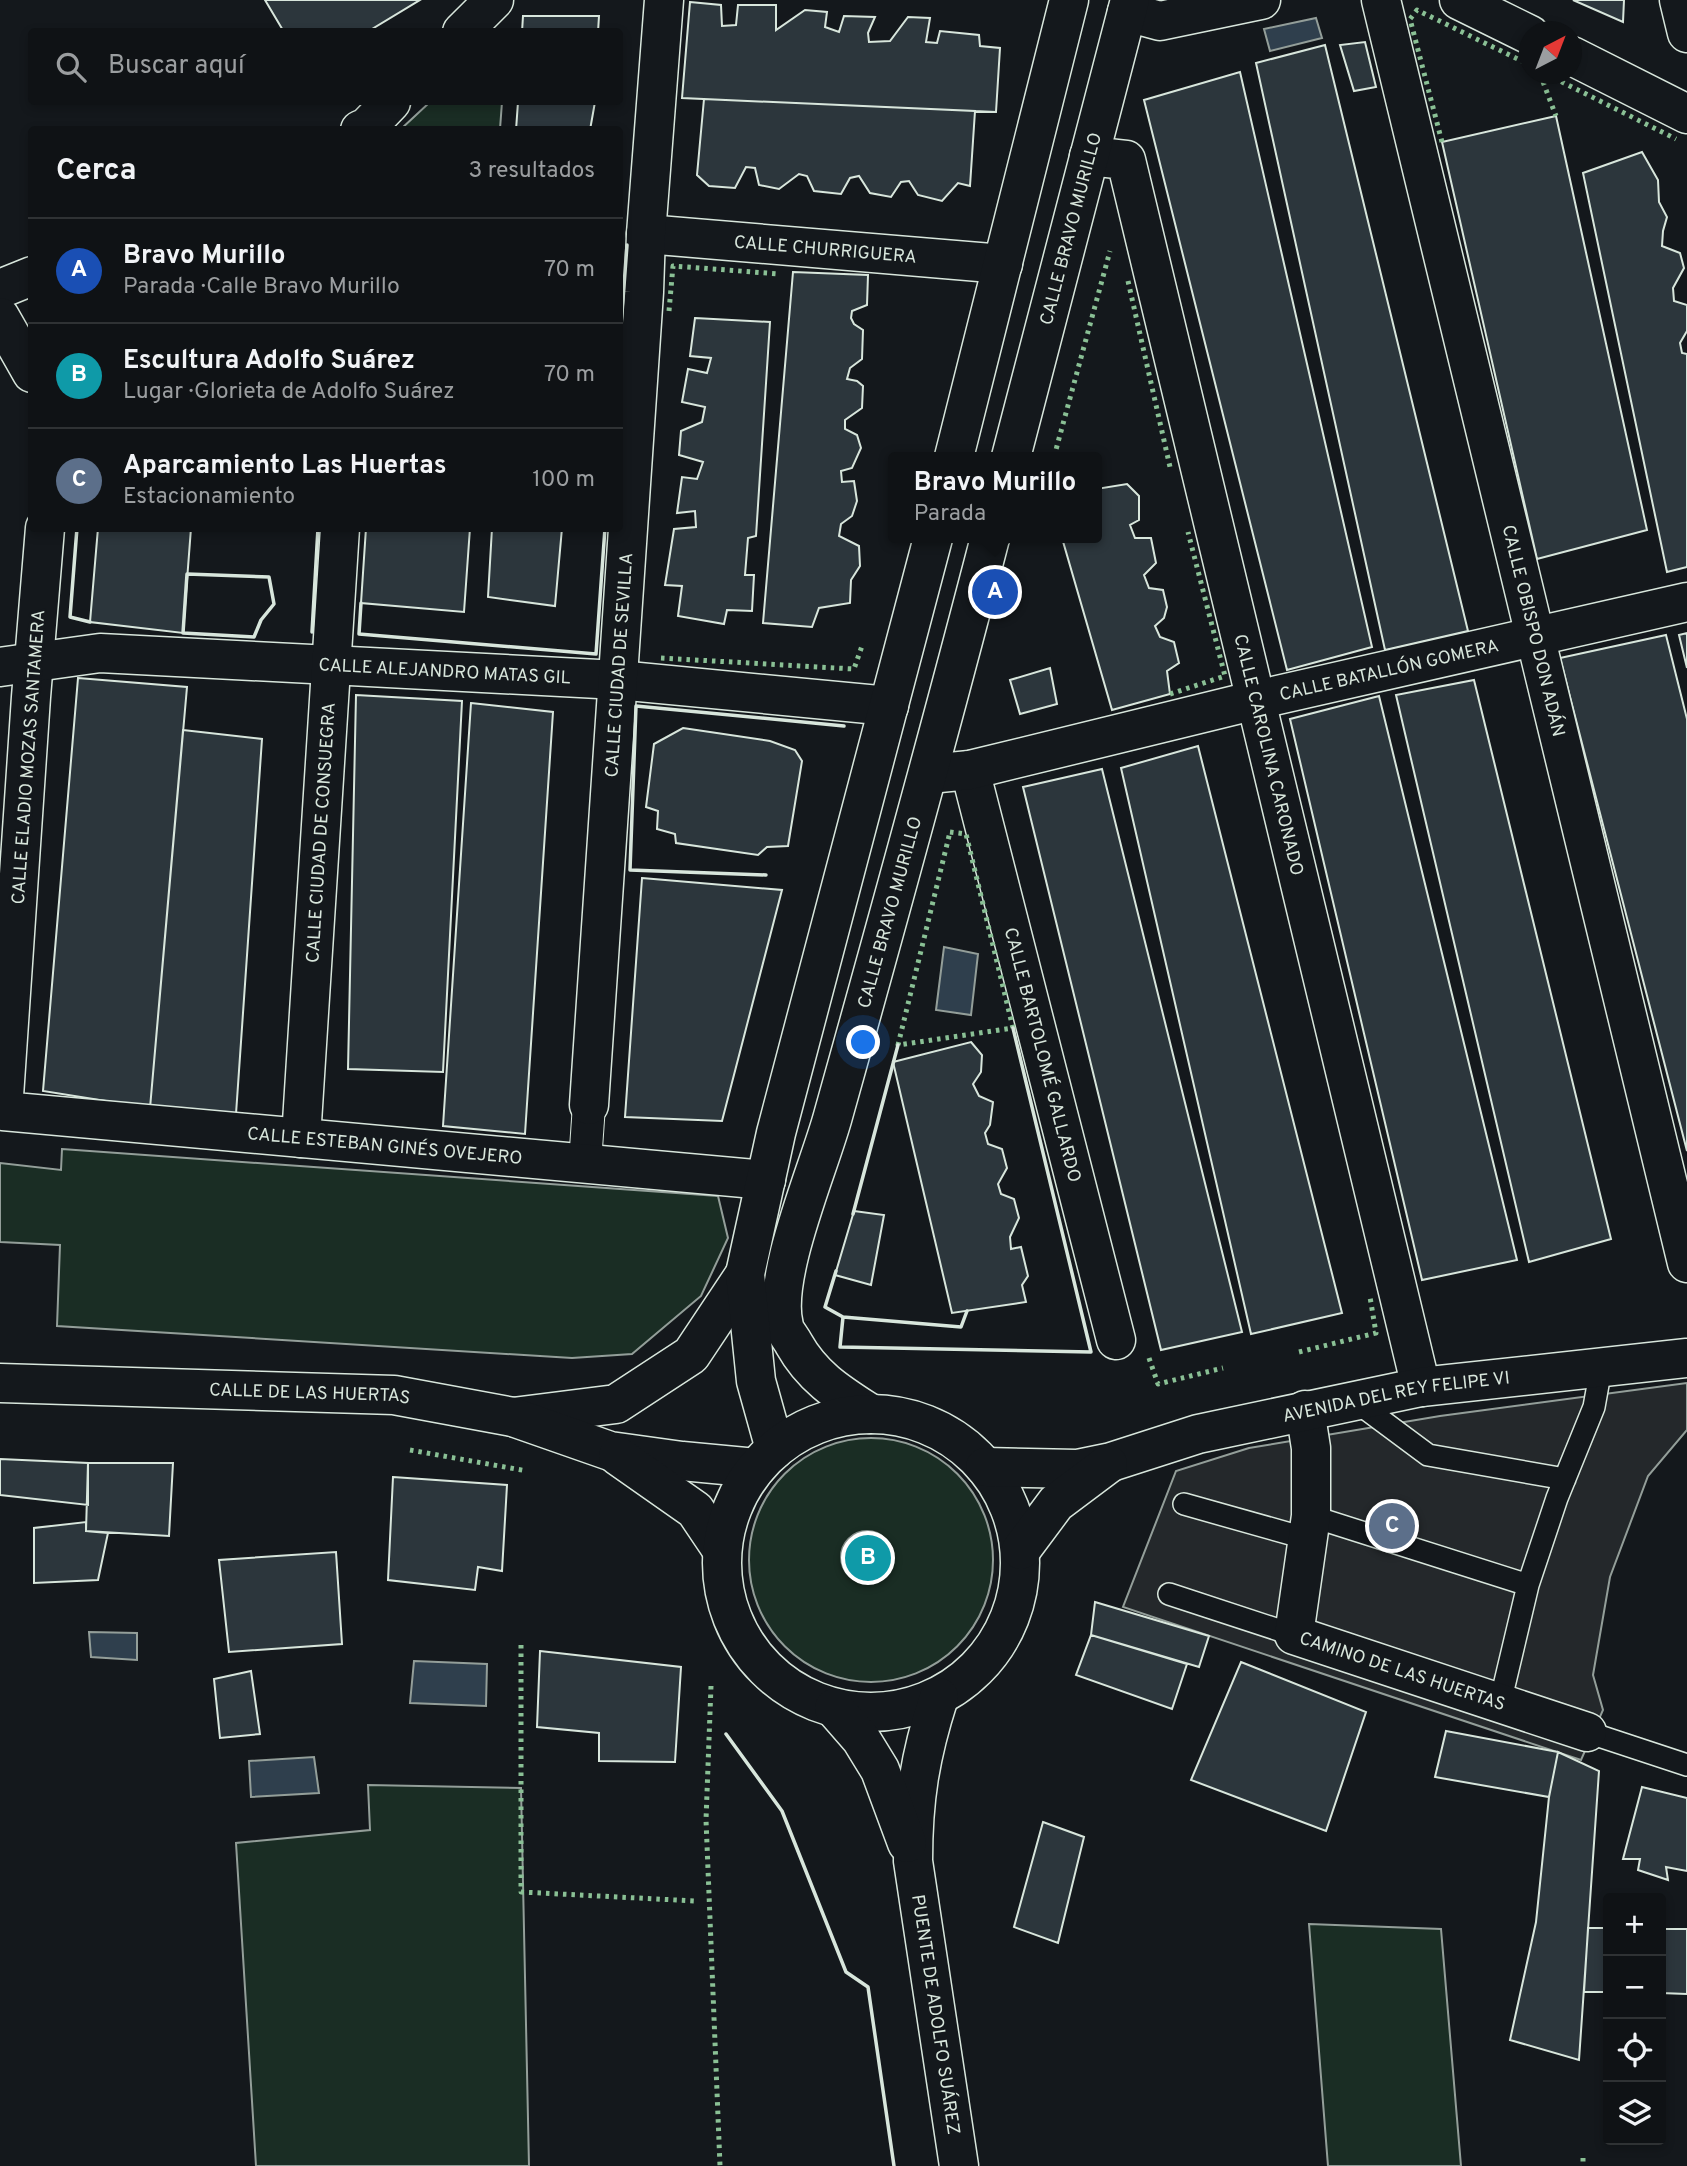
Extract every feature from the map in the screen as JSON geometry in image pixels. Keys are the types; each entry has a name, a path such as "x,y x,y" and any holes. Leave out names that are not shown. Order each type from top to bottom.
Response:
{"street":[{"path":"466,28 494,0"},
{"name":"CALLE CIUDAD DE SEVILLA","path":"585,1163 646,234 664,0"},
{"path":"955,452 1069,0"},
{"path":"1128,6 1160,21 1261,0"},
{"name":"CALLE OBISPO DON ADÁN","path":"1381,0 1687,1263"},
{"path":"1459,0 1519,30"},
{"path":"1679,0 1687,33"},
{"name":"CALLE BRAVO MURILLO","path":"1012,452 1128,6"},
{"path":"1582,61 1687,114"},
{"name":"CALLE CAROLINA CARONADO","path":"1089,156 1126,160 1421,1387"},
{"name":"CALLE CHURRIGUERA","path":"646,234 1003,264"},
{"path":"0,289 28,278"},
{"path":"0,317 28,366"},
{"name":"CALLE ELADIO MOZAS SANTAMERA","path":"4,1111 31,697 18,665 44,532"},
{"name":"CALLE CIUDAD DE CONSUEGRA","path":"301,1138 340,532"},
{"path":"765,1458 745,1274 766,1180 932,543"},
{"name":"CALLE BRAVO MURILLO","path":"871,1414 825,1385 800,1356 784,1326 782,1299 787,1260 825,1144 929,774 989,543"},
{"name":"CALLE BATALLÓN GOMERA","path":"929,774 970,770 1255,700 1687,602"},
{"name":"CALLE ALEJANDRO MATAS GIL","path":"18,665 100,653 618,680 889,706"},
{"name":"CALLE BARTOLOMÉ GALLARDO","path":"970,770 1116,1340"},
{"name":"CALLE ESTEBAN GINÉS OVEJERO","path":"4,1111 766,1180"},
{"path":"513,1417 616,1404 691,1354 745,1274"},
{"name":"AVENIDA DEL REY FELIPE VI","path":"1111,1462 1198,1434 1421,1387 1687,1358"},
{"name":"CALLE DE LAS HUERTAS","path":"0,1383 394,1395 513,1417 610,1451"},
{"name":"CAMINO DE LAS HUERTAS","path":"1305,1410 1311,1448 1310,1527 1294,1635 1587,1732"},
{"path":"871,1414 914,1420 953,1438 985,1467 1009,1506 1021,1550 1018,1594 1003,1636 976,1671 939,1697 906,1709 869,1713 834,1708 795,1692 763,1665 738,1631 725,1592 722,1550 733,1507 765,1458 804,1430 836,1418 871,1414"},
{"path":"610,1451 682,1461 765,1458"},
{"path":"610,1451 695,1510 722,1550"},
{"path":"985,1467 1077,1469 1111,1462"},
{"path":"1021,1550 1056,1503 1111,1462"},
{"path":"914,1868 917,1780 924,1742 939,1697"},
{"path":"834,1708 861,1740 880,1770 914,1868"},
{"name":"PUENTE DE ADOLFO SUÁREZ","path":"914,1868 959,2166"}],"lane":[{"path":"1500,1703 1528,1585 1565,1479 1594,1407 1601,1368"},
{"path":"1354,1400 1428,1455 1565,1479"},
{"path":"1184,1504 1310,1527 1528,1585"},
{"path":"1169,1594 1294,1635"},
{"name":"CAMINO DE LAS HUERTAS","path":"1587,1732 1687,1765"}],"green space":[{"path":"427,105 502,105 500,126 404,126"},
{"path":"62,1149 718,1196 728,1238 701,1296 632,1354 572,1358 57,1326 60,1245 0,1242 0,1163 61,1170"},
{"path":"871,1438 895,1440 918,1447 957,1474 984,1513 991,1536 991,1584 984,1607 957,1646 918,1673 895,1680 871,1682 847,1680 824,1673 785,1646 758,1607 751,1584 749,1560 751,1536 758,1513 785,1474 824,1447 847,1440"},
{"path":"368,1785 521,1788 529,2166 256,2166 236,1843 370,1830"},
{"path":"1309,1924 1441,1929 1461,2166 1328,2166"}],"shaded area":[{"path":"1687,1383 1687,1430 1648,1476 1610,1577 1593,1675 1603,1710 1581,1760 1123,1607 1176,1471 1249,1448 1440,1416"}],"water":[{"path":"1316,18 1322,38 1270,51 1264,29"},
{"path":"944,947 978,954 971,1015 936,1010"},
{"path":"867,1531 877,1533 885,1539 891,1547 891,1567 885,1575 877,1581 867,1583 857,1581 849,1575 843,1567 841,1557 843,1547 849,1539 857,1533"},
{"path":"89,1632 137,1633 137,1660 91,1657"},
{"path":"414,1661 487,1664 486,1706 410,1703"},
{"path":"314,1757 319,1793 251,1797 249,1761"}],"building":[{"path":"265,0 420,0 374,28 282,28"},
{"path":"1573,0 1624,0 1623,22"},
{"path":"690,2 721,5 722,26 736,25 738,5 776,5 776,30 805,10 827,12 825,27 839,32 844,16 875,17 868,33 869,42 890,41 908,17 930,18 926,42 937,43 940,31 979,35 980,46 1000,48 996,112 682,98"},
{"path":"523,16 599,16 598,28 522,28"},
{"path":"1365,42 1376,87 1354,91 1340,45"},
{"path":"1325,45 1468,631 1385,650 1256,63"},
{"path":"1240,72 1372,647 1287,670 1144,100"},
{"path":"704,99 975,111 970,186 958,183 942,201 918,195 909,181 901,182 891,197 870,193 859,176 850,178 841,194 814,191 807,176 799,174 779,189 759,185 755,168 746,167 735,188 709,186 697,175"},
{"path":"518,105 594,105 591,126 516,126"},
{"path":"1556,116 1647,530 1537,559 1442,142"},
{"path":"1642,152 1658,180 1659,202 1667,217 1662,246 1680,253 1684,268 1673,288 1674,301 1687,305 1687,331 1680,343 1682,353 1687,354 1687,567 1667,572 1583,173"},
{"path":"793,272 868,275 867,305 852,311 851,318 854,324 863,330 862,359 850,368 847,379 857,381 863,386 862,408 845,420 845,429 857,435 861,448 852,468 841,471 842,482 854,481 857,501 852,516 841,524 839,536 859,546 860,566 851,580 850,603 819,608 812,627 763,623"},
{"path":"695,318 770,322 756,536 748,538 745,575 754,575 752,611 727,610 724,624 678,616 682,586 665,585 674,529 696,527 695,511 677,513 682,477 697,479 703,462 679,455 681,431 702,422 705,407 682,402 688,369 707,373 711,358 690,356"},
{"path":"1127,484 1139,496 1139,520 1130,525 1135,538 1151,538 1156,563 1144,575 1149,588 1163,590 1167,607 1164,618 1155,626 1160,637 1174,642 1179,663 1167,671 1170,694 1112,710 1063,543 1102,543 1102,488"},
{"path":"98,532 191,532 183,633 90,622"},
{"path":"366,532 470,532 464,612 361,603"},
{"path":"492,532 562,532 555,606 488,597"},
{"path":"1687,633 1687,668 1679,635"},
{"path":"1666,635 1687,719 1687,1151 1560,658"},
{"path":"1050,668 1057,704 1020,714 1010,680"},
{"path":"78,678 187,687 150,1108 43,1091"},
{"path":"1474,680 1611,1239 1529,1262 1396,695"},
{"path":"356,695 462,701 443,1072 348,1069"},
{"path":"1379,696 1517,1260 1422,1280 1290,719"},
{"path":"471,703 553,712 525,1134 443,1126"},
{"path":"683,728 770,741 795,750 802,761 788,846 767,847 758,855 676,843 675,834 657,829 658,811 646,807 654,744"},
{"path":"183,730 262,739 236,1114 150,1108"},
{"path":"1198,746 1342,1313 1251,1334 1121,768"},
{"path":"1102,769 1242,1332 1161,1350 1023,787"},
{"path":"642,878 782,890 722,1121 625,1117"},
{"path":"971,1042 982,1055 981,1072 973,1084 979,1096 993,1102 990,1125 985,1133 988,1144 1002,1149 1007,1168 998,1184 1001,1194 1014,1199 1019,1218 1010,1237 1011,1249 1021,1247 1028,1276 1022,1285 1026,1302 952,1313 893,1062"},
{"path":"854,1211 884,1215 871,1285 835,1275"},
{"path":"0,1459 88,1463 88,1505 0,1495"},
{"path":"88,1463 173,1463 169,1536 86,1531"},
{"path":"393,1477 507,1485 502,1571 478,1567 475,1590 388,1580"},
{"path":"86,1522 86,1531 108,1533 98,1580 34,1583 34,1528"},
{"path":"336,1552 342,1644 229,1652 219,1560"},
{"path":"1095,1602 1209,1636 1199,1667 1091,1635"},
{"path":"1091,1635 1187,1664 1172,1709 1076,1675"},
{"path":"540,1651 681,1667 675,1762 599,1761 599,1733 537,1727"},
{"path":"1241,1662 1366,1712 1326,1831 1191,1780"},
{"path":"251,1671 260,1734 220,1738 214,1679"},
{"path":"1446,1731 1558,1752 1549,1797 1435,1777"},
{"path":"1558,1752 1599,1771 1579,2060 1510,2040 1536,1922 1549,1797"},
{"path":"1642,1787 1687,1798 1687,1871 1666,1867 1668,1880 1638,1870 1640,1859 1623,1859"},
{"path":"1043,1822 1084,1837 1058,1943 1014,1927"},
{"path":"1588,1928 1603,1928 1603,1992 1584,1992"},
{"path":"1666,1929 1687,1929 1687,1994 1666,1993"}],"hedge":[{"path":"1442,142 1410,19 1417,10 1519,60"},
{"path":"1544,84 1556,116"},
{"path":"1566,84 1676,139"},
{"path":"1055,452 1110,251"},
{"path":"669,311 673,266 780,274"},
{"path":"1128,281 1170,467"},
{"path":"1170,694 1225,676 1188,532"},
{"path":"661,658 854,669 863,643"},
{"path":"950,832 966,834 1013,1028 898,1045 950,832"},
{"path":"1299,1352 1376,1333 1370,1297"},
{"path":"1149,1358 1158,1384 1223,1368"},
{"path":"410,1450 527,1471"},
{"path":"521,1645 521,1892 695,1901"},
{"path":"711,1686 706,1820 720,2166"},
{"path":"1583,2158 1583,2166"}],"wall":[{"path":"623,299 627,245"},
{"path":"77,532 70,617 90,622"},
{"path":"312,632 318,532"},
{"path":"361,603 359,634 596,654 605,532"},
{"path":"187,574 269,577 274,604 261,620 254,637 183,633 187,574"},
{"path":"766,875 630,870 636,706 844,726"},
{"path":"843,1317 840,1347 1091,1352 1013,1028"},
{"path":"853,1214 898,1045"},
{"path":"836,1271 825,1307 843,1317 961,1327 967,1311"},
{"path":"726,1734 782,1811 846,1972 868,1987 894,2166"}],"place":[{"name":"Bravo Murillo","path":"995,592"},
{"name":"Aparcamiento Las Huertas","path":"1392,1526"},
{"name":"Escultura Adolfo Suárez","path":"868,1558"}]}
